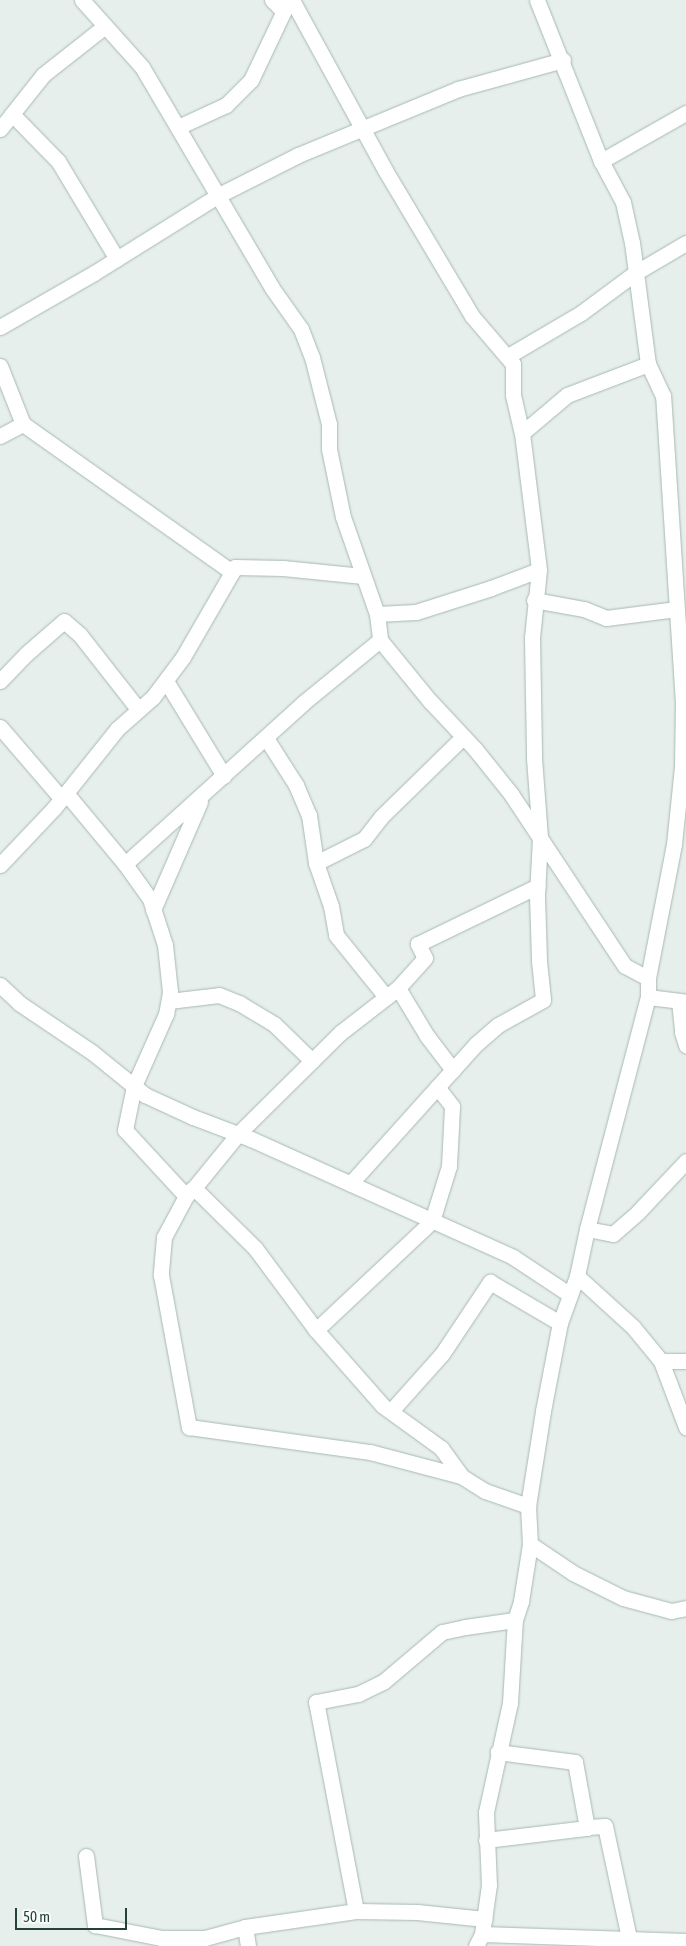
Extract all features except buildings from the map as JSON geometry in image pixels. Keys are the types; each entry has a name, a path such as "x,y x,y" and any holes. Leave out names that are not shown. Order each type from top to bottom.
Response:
{"street":[{"path":"82,0 142,67 272,288 301,329 312,357 329,424 329,449 343,517 377,614 380,640 511,794 625,966 648,978"},
{"path":"272,0 288,4 472,316 513,364 513,395 522,433 539,570 534,600 532,638 534,748 540,838 538,886 539,961 543,1000 498,1025 452,1070 350,1184"},
{"path":"537,0 563,60 601,161 622,202 632,243 648,364 662,396 676,609 682,629 682,794 648,978 648,997 587,1229 577,1276 560,1323 543,1412 528,1506 530,1544 521,1601 515,1620 510,1703 486,1812 489,1886 485,1919 479,1940 629,1938 681,1943"},
{"path":"178,127 226,105 251,80 288,4"},
{"path":"0,129 43,75 105,26"},
{"path":"0,327 117,259 217,196 298,155 458,89 563,60"},
{"path":"601,161 686,113"},
{"path":"12,114 58,161 117,259"},
{"path":"508,356 581,313 635,273 686,242"},
{"path":"522,433 566,395 648,364"},
{"path":"0,366 23,424 232,572"},
{"path":"0,436 23,424"},
{"path":"0,864 64,796 117,730 154,697 183,657 235,567 283,568 363,576"},
{"path":"377,614 416,612 539,570"},
{"path":"534,600 584,609 606,618 676,609"},
{"path":"0,681 26,654 64,621 80,635 138,710"},
{"path":"125,864 303,703 380,640"},
{"path":"166,681 224,776"},
{"path":"0,727 125,864 150,899 166,945 169,1001 166,1014 134,1086 125,1130 190,1192 255,1248 316,1330 383,1406 441,1448 461,1476"},
{"path":"316,863 364,839 381,817 464,737"},
{"path":"266,738 296,785 309,815 316,863 331,906 336,935 392,993 452,1070"},
{"path":"153,910 202,796"},
{"path":"528,1506 485,1491 461,1476 370,1452 189,1427 161,1275 164,1237 190,1192 238,1134 340,1033 392,993 425,958 418,944 538,886"},
{"path":"0,984 20,1003 92,1053 145,1095 238,1134 513,1257 569,1294"},
{"path":"169,1001 219,995 240,1003 274,1024 312,1061"},
{"path":"648,997 682,1001 682,1032 686,1044"},
{"path":"316,1330 432,1222 449,1166 451,1132 452,1106 438,1087"},
{"path":"587,1229 612,1234 638,1212 686,1161"},
{"path":"577,1276 633,1327 661,1361 686,1427"},
{"path":"391,1412 442,1354 490,1282 560,1323"},
{"path":"661,1361 686,1361"},
{"path":"530,1544 574,1573 624,1598 671,1611 686,1608"},
{"path":"356,1911 316,1702 358,1694 383,1682 442,1632 465,1626 515,1620"},
{"path":"498,1752 575,1762 587,1827"},
{"path":"486,1840 606,1826 629,1938"},
{"path":"86,1856 95,1925 161,1938 205,1938 245,1927 356,1911 418,1912 485,1919"},
{"path":"245,1927 248,1946"}]}
